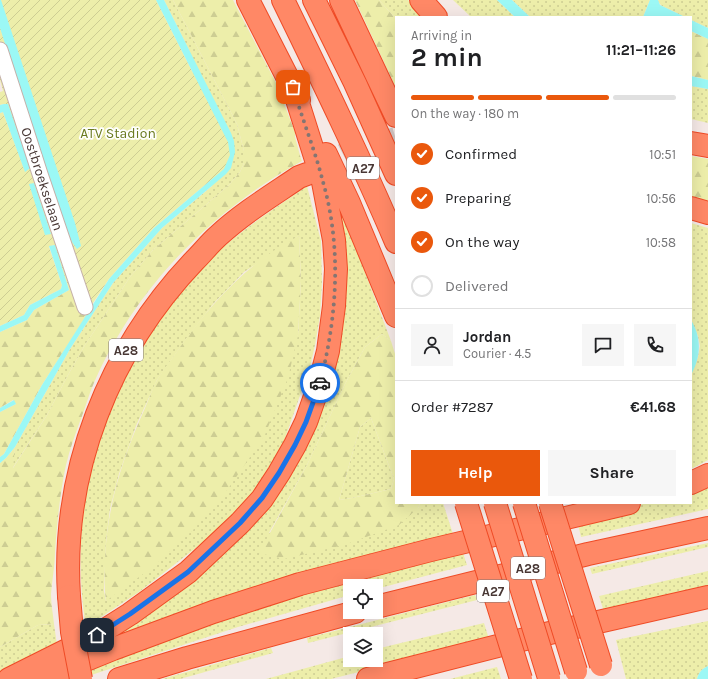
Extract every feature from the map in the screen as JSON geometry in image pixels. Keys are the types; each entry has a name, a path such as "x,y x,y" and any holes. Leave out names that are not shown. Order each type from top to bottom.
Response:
{"highway":[{"name":"A27","path":"248,0 293,87 349,202 395,314"},
{"name":"A27","path":"282,0 374,190 395,240"},
{"name":"A27","path":"314,0 355,83 395,172"},
{"path":"341,0 395,114"},
{"path":"421,0 435,16"},
{"name":"A27","path":"9,679 97,635 130,614 188,572 240,523 262,498 279,473 295,445 306,422 320,382 328,351 334,306 336,269 334,240 323,182 293,87"},
{"path":"692,143 708,146"},
{"name":"A28","path":"81,679 72,632 69,596 68,548 72,513 86,444 100,404 128,347 173,283 218,237 250,209 299,177 307,174"},
{"path":"692,208 708,214"},
{"path":"692,483 708,475"},
{"name":"A27","path":"466,504 520,679"},
{"name":"A27","path":"495,504 550,678"},
{"path":"524,504 577,675"},
{"path":"550,504 602,672"},
{"path":"39,679 113,649 213,612 300,584 431,550 625,504"},
{"name":"A28","path":"681,533 708,524"},
{"name":"A28","path":"383,605 588,554 708,528"},
{"path":"368,679 542,635 708,597"},
{"path":"666,606 708,605"},
{"path":"118,679 187,658 343,615"},
{"path":"388,679 408,668"}],"street":[{"name":"Oostbroekselaan","path":"0,50 85,307"}],"green space":[{"name":"ATV Stadion","path":"0,0 156,0 228,142 230,155 224,169 154,228 109,279 85,318 76,291 69,290 54,245 49,247 62,285 61,289 30,305 24,315 0,326 0,113 3,112 25,171 30,168 20,137 4,104 0,105 0,92 3,91 0,80"},
{"path":"164,0 173,0 237,124 244,151 244,163 240,172 229,185 153,250 130,277 85,345 47,415 12,469 15,447 70,349 113,283 162,228 212,186 189,50"},
{"path":"173,0 233,0 276,83 295,132 302,161 268,181 236,204 205,230 151,287 128,320 108,354 91,390 69,452 59,508 51,594 54,624 38,625 0,647 0,463 15,447 13,468 47,415 85,345 130,277 153,250 229,185 240,172 244,163 244,151 237,124"},
{"path":"355,0 379,0 395,18 395,86"},
{"path":"379,0 408,0 424,16 395,16 395,18"},
{"path":"453,0 497,0 514,16 470,16"},
{"path":"512,0 650,0 643,16 529,16"},
{"path":"658,0 708,0 708,28 692,20 692,16 683,16 662,6"},
{"path":"692,31 708,39 708,80 692,76"},
{"path":"692,86 708,89 708,123 692,119"},
{"path":"692,156 708,159 708,206 692,202"},
{"path":"307,186 321,241 322,281 320,316 310,367 283,444 256,490 215,533 139,592 86,627 82,595 81,564 81,532 85,500 99,439 109,409 122,380 163,314 192,277 212,257 238,235","holes":["299,236 301,281 298,335 106,601 104,591 106,541 110,509 119,474 136,426 157,380 214,303 244,272"]},
{"path":"343,214 391,341 382,334 365,347 345,384 307,465 269,533 418,508 420,504 443,504 453,534 277,579 100,641 176,590 313,424 337,215"},
{"path":"692,223 708,228 708,460 692,468 692,372 698,357 700,346 698,336 692,322"},
{"path":"299,236 301,281 298,335 288,378 264,437 223,496 193,530 150,569 106,601 106,539 113,501 123,463 157,380 203,316 231,286 263,258 280,246"},
{"path":"69,290 76,291 85,318 42,385 4,454 0,457 0,412 16,404 13,400 0,408 0,332 27,320 34,310"},
{"path":"382,334 391,341 395,354 395,504 420,504 418,508 399,525 344,545 284,559 259,553 307,465 345,384 365,347","holes":["371,418 394,479 391,489 339,500 360,427"]},
{"path":"371,418 394,479 391,489 339,500 360,427"},
{"path":"708,482 708,509 581,537 577,520 643,504 692,504 692,489"},
{"path":"708,543 708,547 592,574 590,568"},
{"path":"461,547 467,565 383,587 383,579 353,579"},
{"path":"708,571 708,589 604,612 599,596"},
{"path":"343,582 343,597 238,627 79,679 53,679 150,639"},
{"path":"475,595 477,600 371,627 350,627"},
{"path":"708,621 708,666 701,671 697,679 626,679 616,640"},
{"path":"484,623 489,639 383,666 383,647"},
{"path":"54,624 57,645 0,673 0,647 38,625"},
{"path":"343,629 343,634 308,643 307,638"},
{"path":"271,648 273,653 180,679 162,679"},
{"path":"343,658 343,667 378,667 331,679 266,679"},
{"path":"497,667 501,679 450,679"}],"water":[{"path":"0,0 75,223 81,246 77,249 72,242 66,227 0,28"},
{"path":"156,0 164,0 231,133 234,141 235,152 231,168 226,174 162,228 113,283 70,349 15,447 0,463 0,457 4,454 42,385 109,279 154,228 224,169 230,155 228,142"},
{"path":"497,0 512,0 529,16 514,16"},
{"path":"650,0 658,0 660,5 683,16 643,16"},
{"path":"692,20 708,28 708,39 692,31"},
{"path":"692,76 708,80 708,89 692,86"},
{"path":"8,104 30,168 25,172 3,112 0,113 0,105"},
{"path":"34,183 51,234 45,235 29,184"},
{"path":"55,245 69,290 34,310 27,320 0,332 0,326 24,315 30,305 61,289 62,285 49,246"},
{"path":"692,322 697,334 699,348 697,361 692,373"},
{"path":"14,400 16,404 0,412 0,408"},
{"path":"708,666 708,679 697,679 701,671"}],"tunnel":[{"path":"314,170 344,154 395,138"}],"way so far":[{"path":"293,87 323,182 330,212 334,240 336,269 334,306 328,351 320,383"}],"route":[{"path":"97,635 130,614 188,572 240,523 262,498 279,473 295,445 306,422 320,383"}]}
